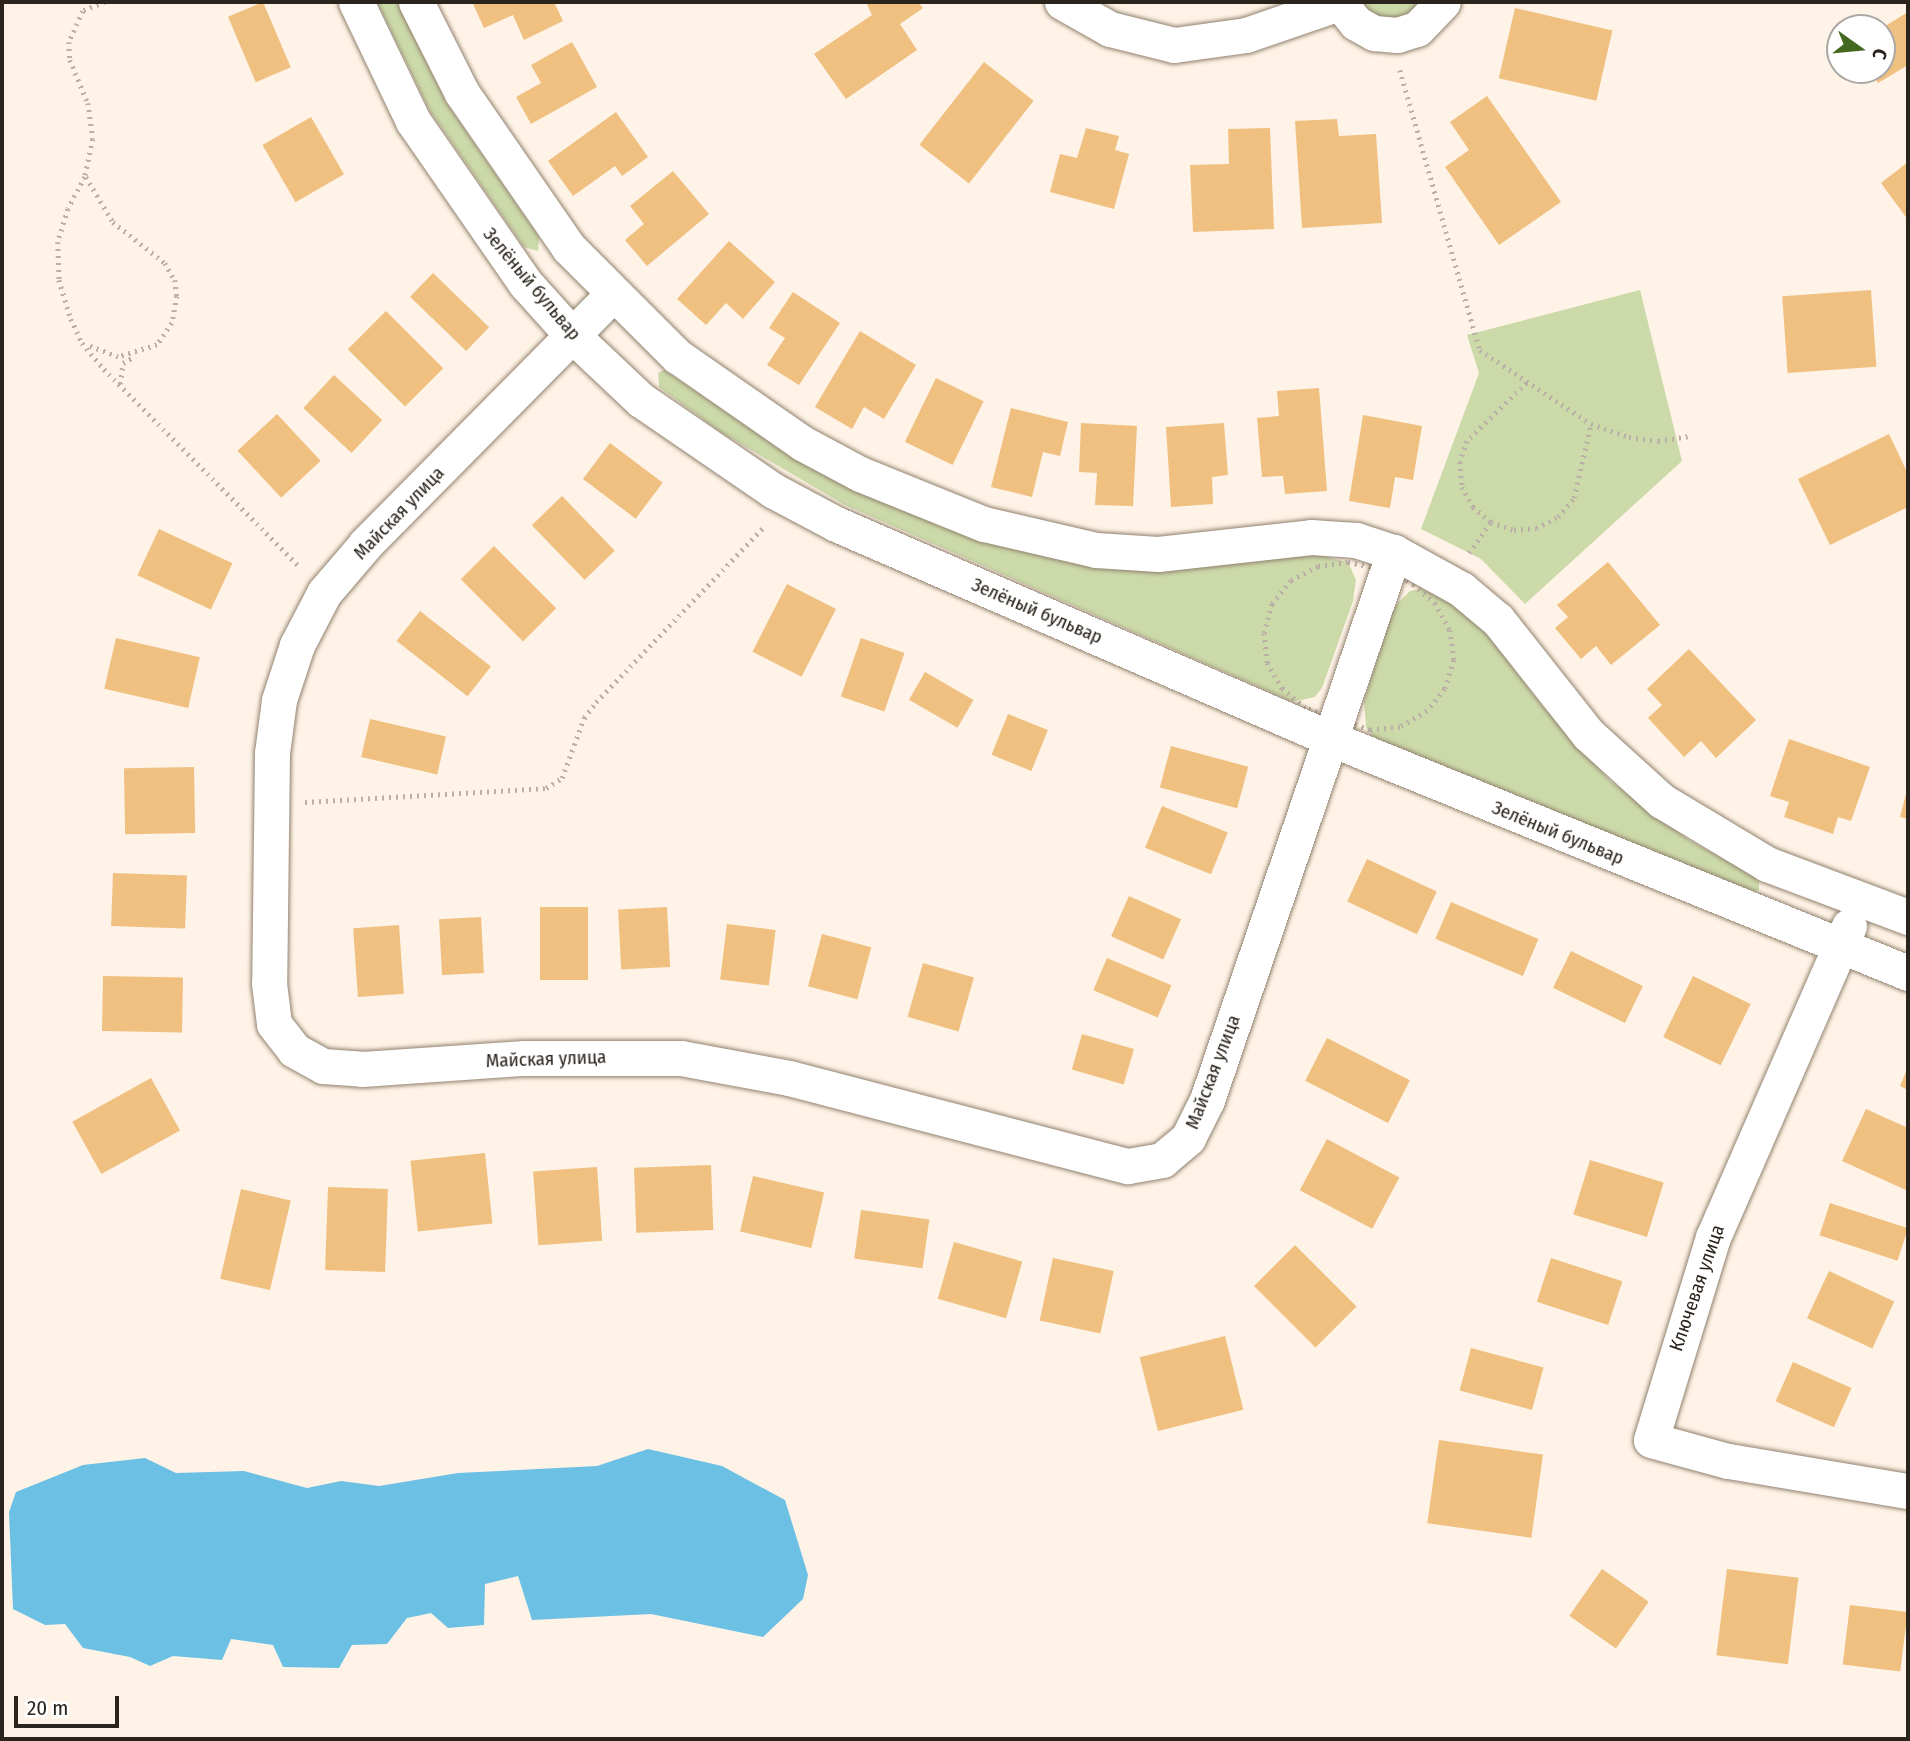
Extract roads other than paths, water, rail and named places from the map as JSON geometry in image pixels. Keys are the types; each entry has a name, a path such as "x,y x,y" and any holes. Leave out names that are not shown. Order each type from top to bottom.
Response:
{"street":[{"name":"Зелёный бульвар","path":"356,2 413,121 461,195 526,284 572,335 641,400 710,450 790,500 836,524 1329,738 1839,948 1908,973"},
{"path":"416,2 461,93 513,173 612,296 677,356 802,443 860,474 984,524 1121,552 1158,554 1311,537 1356,540 1394,552 1461,589 1498,620 1588,734 1662,801 1740,851 1860,901 1908,917"},
{"path":"1062,2 1110,29 1174,45 1246,35 1339,2 1356,23 1374,33 1397,35 1417,29 1443,2"},
{"name":"Майская улица","path":"612,296 365,545 324,593 297,645 279,700 272,753 269,983 274,1024 294,1050 323,1066 362,1069 538,1058 681,1058 789,1078 1128,1166 1162,1160 1188,1138 1207,1100 1394,552"},
{"name":"Ключевая улица","path":"1860,901 1713,1237 1651,1440 1728,1461 1908,1491"}],"water":[{"path":"648,1449 722,1466 785,1500 808,1575 803,1599 763,1637 651,1614 532,1620 518,1576 485,1584 484,1625 448,1628 431,1613 407,1618 387,1644 352,1645 339,1668 283,1667 273,1645 231,1639 222,1660 173,1656 150,1666 130,1657 83,1648 65,1624 45,1625 13,1609 9,1512 16,1492 83,1465 145,1458 176,1473 244,1471 307,1488 341,1481 379,1486 458,1473 597,1466"}]}
